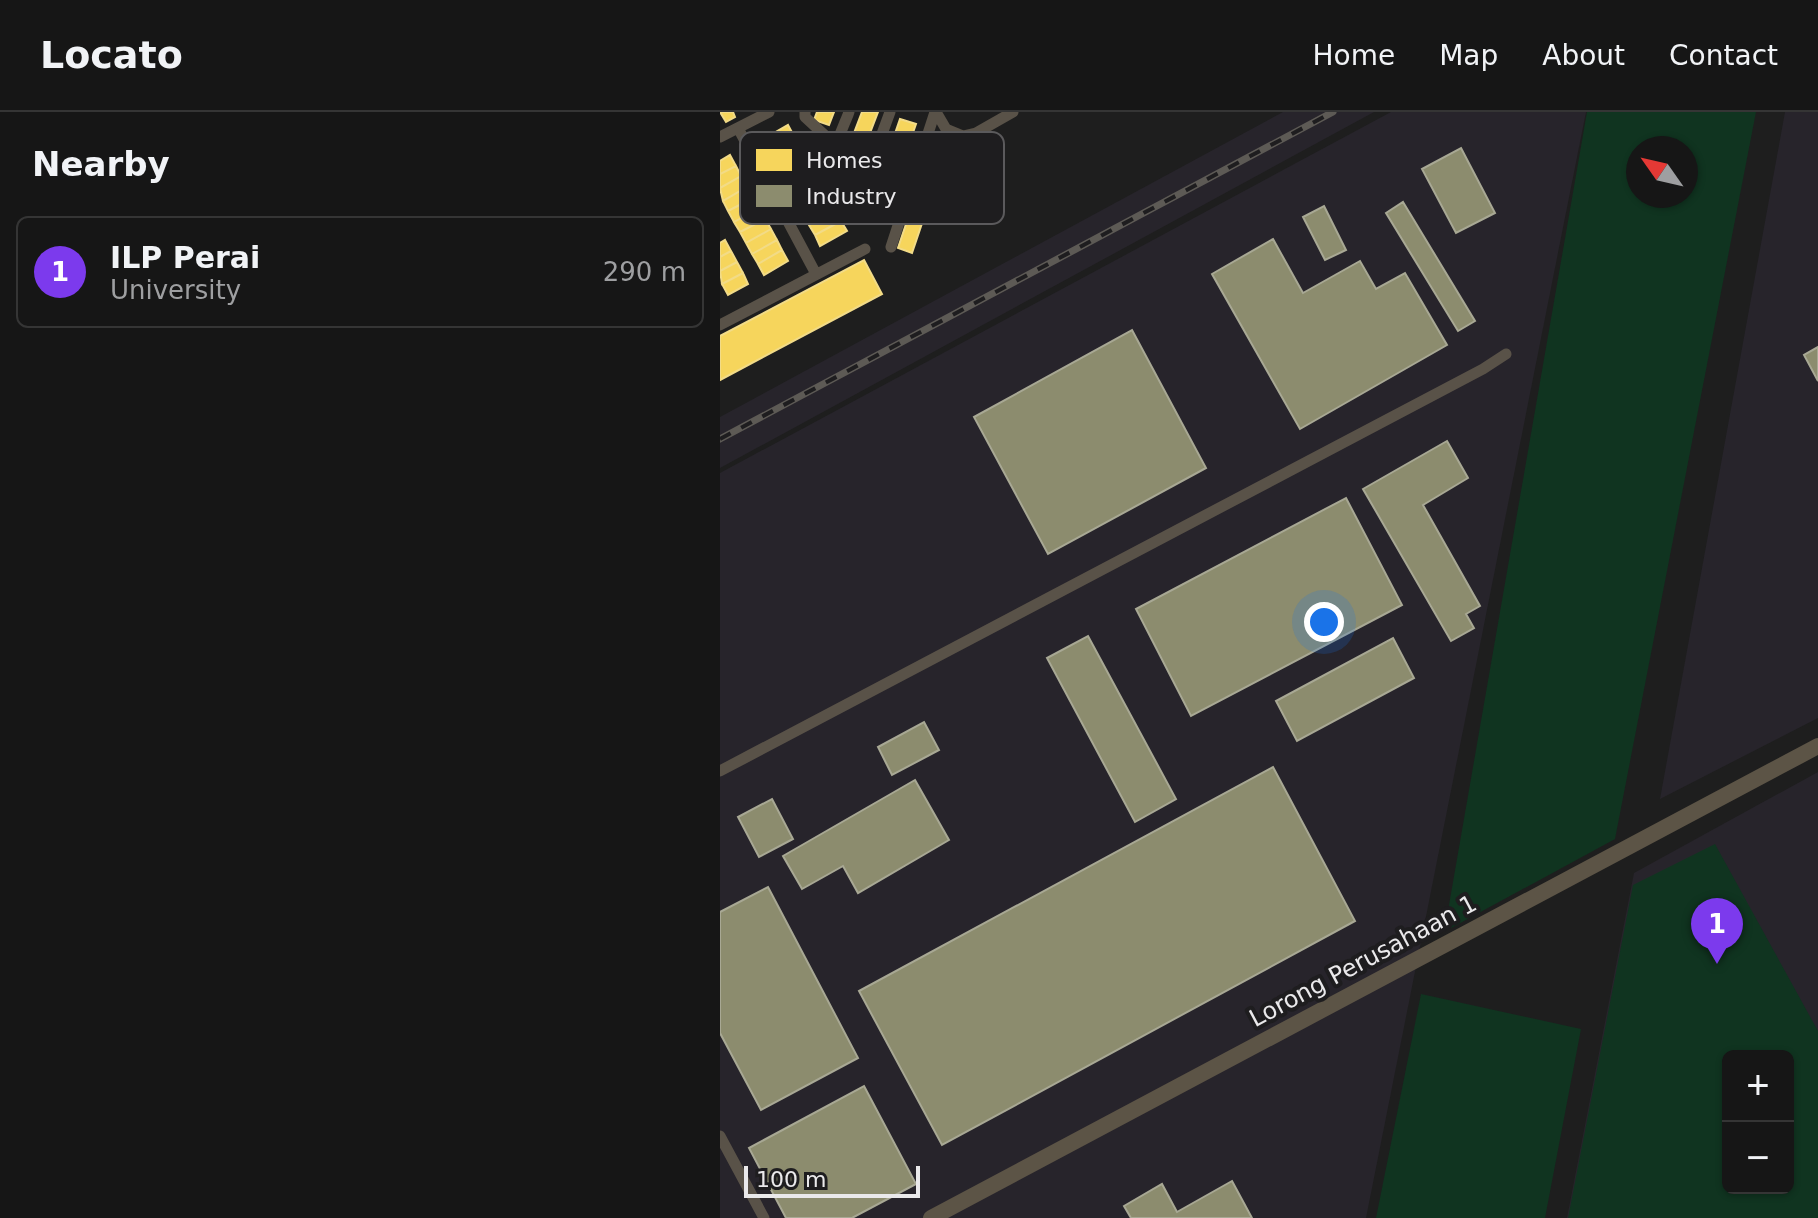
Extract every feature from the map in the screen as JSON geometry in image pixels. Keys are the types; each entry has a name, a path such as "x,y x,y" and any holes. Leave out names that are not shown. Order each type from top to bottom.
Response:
{"street":[{"path":"720,137 769,112"},
{"path":"805,112 805,117 821,132"},
{"path":"840,132 849,112"},
{"path":"883,132 890,112"},
{"path":"936,112 946,129 953,132"},
{"path":"929,132 936,112"},
{"path":"978,132 1013,112"},
{"path":"738,128 740,132"},
{"path":"789,224 816,274"},
{"path":"891,247 899,224"},
{"path":"721,320 865,249"},
{"path":"720,771 1483,369 1506,354"},
{"name":"Lorong Perusahaan 1","path":"931,1218 1818,746"},
{"path":"720,1136 764,1218"}],"shaded area":[{"path":"1283,112 1374,112 720,468 720,417"},
{"path":"1391,112 1586,112 1366,1218 720,1218 720,473"},
{"path":"1785,112 1818,112 1818,718 1660,799"},
{"path":"1818,772 1818,1218 1567,1218 1634,873"}],"green space":[{"path":"1587,112 1756,112 1615,839 1451,928 1449,905"},
{"path":"1715,844 1818,1031 1818,1218 1568,1218 1633,885"},
{"path":"1421,994 1581,1029 1545,1218 1376,1218"}],"building: Homes":[{"path":"720,112 733,112 735,117 726,122"},
{"path":"817,112 834,112 829,125 814,120"},
{"path":"862,112 878,112 870,132 854,132"},
{"path":"900,119 916,124 913,132 896,132"},
{"path":"788,125 792,132 776,132"},
{"path":"730,155 736,166 720,174 720,161"},
{"path":"736,166 740,177 720,188 720,174"},
{"path":"740,177 740,191 723,201 720,188"},
{"path":"740,191 740,205 728,211 723,201"},
{"path":"740,205 740,219 734,222 728,211"},
{"path":"740,219 740,224 755,224 740,232 734,222"},
{"path":"755,224 768,224 771,229 746,243 740,232"},
{"path":"811,224 835,224 815,235"},
{"path":"835,224 843,224 847,231 820,246 815,235"},
{"path":"906,224 922,224 912,253 898,248"},
{"path":"771,229 777,240 752,254 746,243"},
{"path":"725,240 731,251 720,257 720,243"},
{"path":"777,240 782,250 758,264 752,254"},
{"path":"782,250 788,261 764,275 758,264"},
{"path":"731,251 737,262 720,271 720,257"},
{"path":"864,260 882,294 720,380 720,336"},
{"path":"737,262 743,273 722,284 720,271"},
{"path":"743,273 748,284 728,295 722,284"}],"building: Industry":[{"path":"1461,148 1495,213 1456,233 1422,169"},
{"path":"1403,202 1475,321 1458,331 1386,213"},
{"path":"1324,206 1346,250 1325,260 1303,217"},
{"path":"1273,239 1303,293 1360,261 1376,289 1405,273 1447,345 1300,429 1212,274"},
{"path":"1132,330 1206,468 1048,554 974,417"},
{"path":"1818,347 1818,381 1804,355"},
{"path":"1447,441 1468,478 1423,505 1480,606 1466,614 1474,628 1451,641 1363,489"},
{"path":"1346,498 1402,605 1191,716 1136,609"},
{"path":"1088,636 1176,799 1135,822 1047,658"},
{"path":"1393,638 1414,678 1297,741 1276,701"},
{"path":"924,722 939,750 892,775 878,747"},
{"path":"1273,767 1355,921 942,1145 859,991"},
{"path":"915,780 949,840 858,893 843,866 802,889 783,856"},
{"path":"772,799 793,839 759,857 738,817"},
{"path":"768,887 858,1058 761,1110 720,1033 720,912"},
{"path":"864,1086 916,1184 852,1218 786,1218 749,1148"},
{"path":"1232,1181 1252,1218 1131,1218 1124,1206 1162,1184 1177,1212"}],"railway":[{"path":"720,439 1333,112"}],"place":[{"name":"ILP Perai","path":"1717,964"}]}
